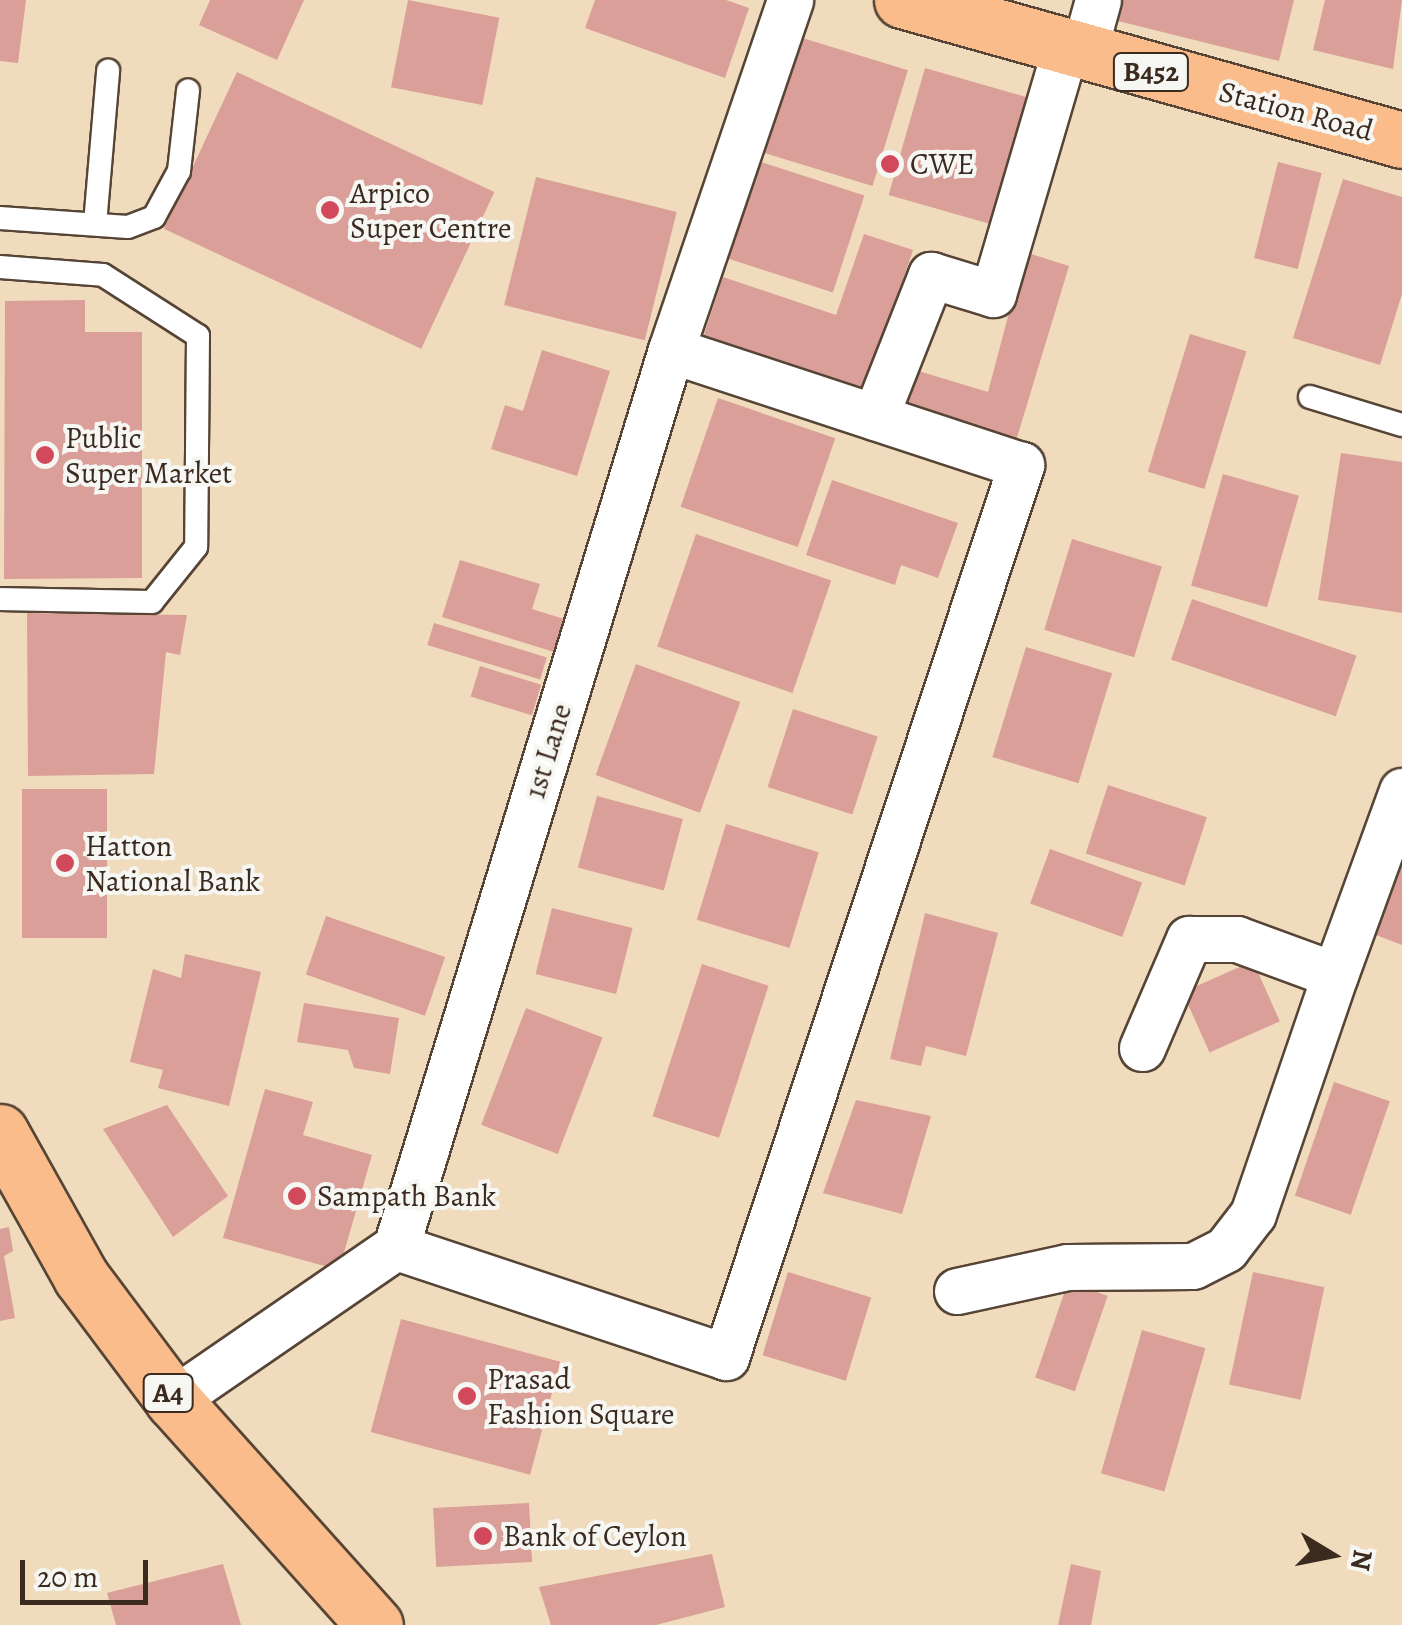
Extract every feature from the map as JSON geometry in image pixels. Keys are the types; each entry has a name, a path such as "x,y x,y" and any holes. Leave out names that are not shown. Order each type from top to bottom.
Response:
{"main road":[{"name":"Station Road","path":"902,0 1402,140"},
{"name":"A4","path":"0,1132 81,1277 173,1400 375,1625"}],"street":[{"name":"1st Lane","path":"396,1248 671,350 790,0"},
{"path":"875,416 931,275 993,294 1074,51 1098,0"},
{"path":"173,1400 396,1248 726,1357 1021,465 671,350"},
{"path":"957,1291 1067,1267 1193,1266 1226,1249 1253,1214 1402,792"},
{"path":"1142,1048 1189,938 1237,939 1335,975"}],"lane":[{"path":"95,224 108,71"},
{"path":"0,218 128,227 170,201 188,91"},
{"path":"0,267 103,275 198,336 198,356 196,547 152,602 0,599"},
{"path":"1310,397 1402,425"}],"building":[{"path":"0,0 26,0 18,63 0,61"},
{"path":"210,0 304,0 277,60 199,25"},
{"path":"408,0 499,18 482,105 391,87"},
{"path":"595,0 726,0 749,8 725,78 585,28"},
{"path":"1115,0 1294,0 1279,61 1110,19"},
{"path":"1325,0 1402,0 1393,69 1313,50"},
{"path":"796,36 908,70 873,186 761,152"},
{"path":"925,68 1035,99 998,226 889,195"},
{"name":"Arpico Super Centre","path":"237,72 494,192 421,349 164,229"},
{"path":"755,160 864,196 833,293 723,257"},
{"path":"1278,162 1322,173 1298,269 1254,258"},
{"path":"536,177 677,212 645,340 504,305"},
{"path":"1343,179 1402,197 1402,294 1380,365 1293,338"},
{"path":"864,234 913,250 864,397 702,341 723,277 836,315"},
{"path":"1025,252 1069,266 1015,444 900,409 912,369 988,392"},
{"name":"Public Super Market","path":"85,300 85,332 142,332 142,578 4,579 5,301"},
{"path":"1190,334 1246,351 1204,489 1148,472"},
{"path":"542,350 610,371 577,476 491,449 505,405 523,411"},
{"path":"718,398 835,438 798,547 681,507"},
{"path":"1341,453 1402,462 1402,613 1318,600"},
{"path":"1223,474 1299,496 1267,607 1191,586"},
{"path":"832,480 958,523 938,578 901,565 895,585 806,555"},
{"path":"696,534 831,581 792,693 657,647"},
{"path":"1072,539 1162,566 1134,657 1044,630"},
{"path":"460,560 540,584 532,609 564,619 554,652 442,617"},
{"path":"1192,599 1357,656 1336,716 1171,660"},
{"path":"27,613 187,615 180,655 166,652 154,774 28,776"},
{"path":"434,623 547,657 540,679 427,645"},
{"path":"1026,647 1112,673 1078,783 992,757"},
{"path":"636,664 740,702 700,813 596,775"},
{"path":"480,666 541,685 532,715 471,697"},
{"path":"793,709 878,737 852,814 768,787"},
{"path":"1108,785 1207,817 1185,886 1086,853"},
{"name":"Hatton National Bank","path":"22,789 107,789 107,938 22,938"},
{"path":"597,796 683,819 664,891 578,867"},
{"path":"726,824 819,852 790,948 697,920"},
{"path":"1402,826 1402,945 1363,930"},
{"path":"1050,849 1142,883 1122,937 1030,904"},
{"path":"552,908 633,928 616,994 536,974"},
{"path":"925,913 998,933 966,1056 926,1046 921,1066 890,1059"},
{"path":"326,916 445,957 425,1016 306,975"},
{"path":"185,954 261,972 229,1106 158,1088 163,1070 130,1062 153,969 181,978"},
{"path":"1253,961 1280,1021 1210,1053 1183,992"},
{"path":"702,964 769,986 719,1138 653,1116"},
{"path":"304,1003 399,1018 390,1074 354,1068 348,1050 297,1042"},
{"path":"526,1008 603,1037 558,1154 481,1125"},
{"path":"1334,1082 1390,1101 1351,1215 1295,1195"},
{"name":"Sampath Bank","path":"265,1089 313,1102 303,1135 372,1155 339,1270 223,1238"},
{"path":"856,1100 931,1116 902,1214 823,1193"},
{"path":"167,1105 228,1196 173,1237 103,1129"},
{"path":"9,1227 13,1251 4,1256 15,1318 0,1321 0,1229"},
{"path":"788,1272 871,1297 846,1381 763,1355"},
{"path":"1253,1272 1324,1287 1300,1400 1229,1384"},
{"path":"1068,1282 1108,1296 1075,1391 1035,1377"},
{"name":"Prasad Fashion Square","path":"401,1319 560,1362 530,1475 371,1432"},
{"path":"1142,1330 1205,1348 1164,1491 1101,1473"},
{"name":"Bank of Ceylon","path":"529,1503 532,1562 436,1567 433,1508"},
{"path":"712,1554 725,1607 656,1625 551,1625 539,1587"},
{"path":"223,1564 241,1625 116,1625 107,1593"},
{"path":"1071,1564 1101,1571 1091,1625 1058,1625"}],"place":[{"name":"CWE","path":"890,164"},
{"name":"Arpico Super Centre","path":"330,210"},
{"name":"Public Super Market","path":"45,455"},
{"name":"Hatton National Bank","path":"65,863"},
{"name":"Sampath Bank","path":"297,1196"},
{"name":"Prasad Fashion Square","path":"467,1396"},
{"name":"Bank of Ceylon","path":"483,1536"}]}
